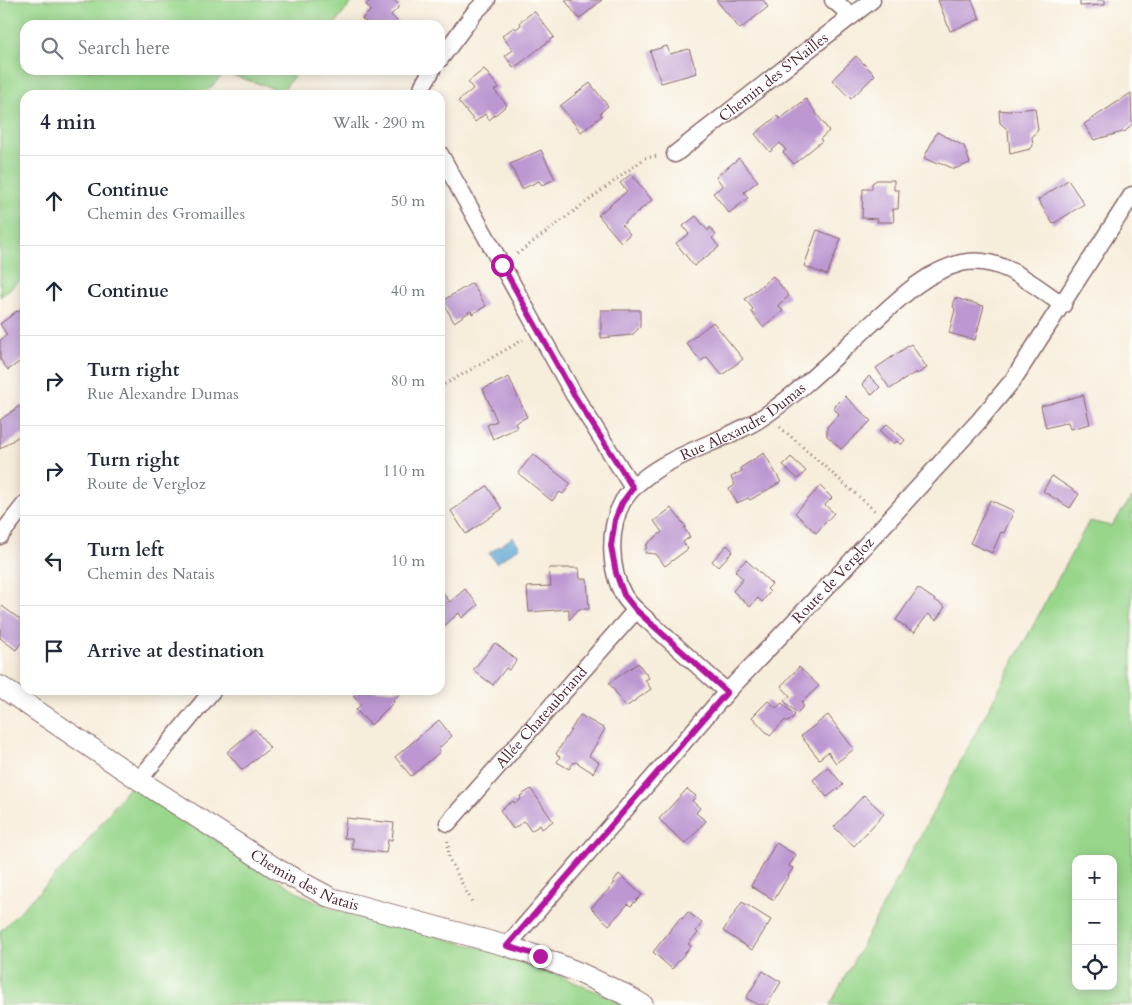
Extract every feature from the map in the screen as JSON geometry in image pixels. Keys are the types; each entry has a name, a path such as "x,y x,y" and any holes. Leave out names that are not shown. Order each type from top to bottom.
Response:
{"street":[{"path":"445,52 475,12 487,0"},
{"path":"833,0 852,16"},
{"name":"Chemin des S'Nailles","path":"675,154 872,0"},
{"path":"422,90 429,75"},
{"path":"445,163 574,395 633,488"},
{"name":"Route de Vergloz","path":"507,946 727,692 887,522 1014,380 1132,195"},
{"name":"Rue Alexandre Dumas","path":"727,692 636,610 624,595 616,573 611,546 615,520 622,503 633,488 652,472 673,460 746,428 766,415 798,390 906,293 926,277 944,269 962,263 980,261 998,265 1020,276 1063,305"},
{"path":"2,531 20,510"},
{"name":"Allée Chateaubriand","path":"448,823 636,610"},
{"name":"Chemin des Natais","path":"0,686 138,780 277,868 331,898 540,956 580,972 643,1005"},
{"path":"138,780 209,695"}],"path":[{"path":"502,265 645,158 675,154"},
{"path":"445,384 539,331"},
{"path":"766,415 887,522"},
{"path":"448,823 449,859 473,904"}],"green space":[{"path":"0,0 354,0 338,20 20,20 20,75 223,75 208,90 20,90 20,280 0,297"},
{"path":"231,75 295,75 283,90"},
{"path":"1132,498 1132,1005 830,1005 1089,521 1111,526"},
{"path":"132,783 235,853 309,899 348,914 493,951 555,974 624,1005 0,1005 0,931 79,852"}],"water":[{"path":"513,537 520,547 496,563 489,553"}],"building":[{"path":"371,0 394,0 400,6 391,15 396,20 363,20 362,19 371,10 366,5"},
{"path":"565,0 602,0 579,19"},
{"path":"716,0 763,0 768,7 740,29"},
{"path":"938,0 972,0 980,19 950,31"},
{"path":"1080,0 1105,0 1105,5 1080,6"},
{"path":"534,11 554,37 514,68 505,56 513,50 502,36 514,27 516,29 521,25 520,22"},
{"path":"667,46 670,54 689,49 697,73 661,83 650,51"},
{"path":"856,56 875,75 851,99 832,80"},
{"path":"484,69 499,88 494,90 507,105 489,120 485,114 475,122 458,101 473,89 468,82"},
{"path":"590,83 608,106 600,113 602,116 581,132 560,106"},
{"path":"1131,93 1132,124 1126,131 1094,140 1084,124"},
{"path":"806,99 829,131 820,139 822,141 794,164 783,152 786,150 780,143 770,152 755,134 777,116 780,119"},
{"path":"1035,108 1038,130 1032,137 1033,146 1030,149 1010,154 1008,130 1000,123 999,110 1009,111"},
{"path":"937,132 964,146 970,163 954,169 924,158"},
{"path":"541,150 555,179 542,185 539,181 522,189 510,164"},
{"path":"739,158 758,181 744,192 748,198 729,213 713,193 723,186 716,177"},
{"path":"631,174 652,200 622,225 630,234 621,242 598,215 627,191 620,183"},
{"path":"877,180 894,180 894,190 899,190 898,209 893,209 894,222 877,222 878,219 862,218 863,189 872,189 872,183"},
{"path":"1068,180 1084,204 1053,224 1038,200"},
{"path":"696,216 708,231 710,227 716,235 712,238 719,247 694,266 676,243 689,234 683,226"},
{"path":"817,230 841,239 827,275 804,266"},
{"path":"773,276 789,296 778,305 783,311 763,327 745,299"},
{"path":"472,283 486,306 472,314 471,311 454,322 445,306 445,299"},
{"path":"955,298 984,306 975,340 949,333 955,309 953,307"},
{"path":"20,310 20,362 8,370 0,359 0,340 7,335 0,324"},
{"path":"601,310 640,310 640,327 632,335 601,338"},
{"path":"713,322 743,359 722,375 707,357 701,361 686,343"},
{"path":"911,344 927,368 917,374 916,372 890,389 876,368"},
{"path":"869,376 880,387 872,395 862,384"},
{"path":"509,377 527,417 515,423 517,428 493,439 487,425 497,421 483,389"},
{"path":"1083,395 1090,424 1070,429 1068,422 1046,428 1041,406"},
{"path":"845,396 871,421 841,449 827,436 827,427 839,414 833,408"},
{"path":"20,406 20,435 0,449 0,420"},
{"path":"887,424 905,440 901,445 897,441 894,444 880,431"},
{"path":"764,453 781,482 750,500 748,498 737,503 729,489 735,485 731,477 742,471 740,468"},
{"path":"533,454 571,484 563,494 560,492 552,501 518,473"},
{"path":"791,457 806,471 798,479 783,465"},
{"path":"1052,476 1079,494 1070,508 1043,491"},
{"path":"487,486 502,509 466,534 451,511"},
{"path":"820,486 832,498 825,505 834,513 816,533 795,513"},
{"path":"990,500 1014,511 1004,533 1001,532 992,553 970,543"},
{"path":"671,508 686,527 684,528 690,537 683,542 688,549 665,566 656,554 645,553 647,544 662,532 654,521"},
{"path":"727,545 733,551 718,567 712,561"},
{"path":"746,560 772,584 767,589 770,592 762,602 758,598 750,607 733,591 743,579 735,571"},
{"path":"549,568 579,568 580,579 587,579 589,609 579,609 569,620 569,609 529,612 527,587 551,586"},
{"path":"918,588 945,607 936,620 928,614 914,633 896,620"},
{"path":"465,589 478,605 462,618 459,613 445,625 445,596 450,602"},
{"path":"2,606 20,619 20,645 16,650 0,638 0,609"},
{"path":"495,643 517,660 509,670 506,668 493,685 473,670"},
{"path":"638,663 649,678 645,680 651,689 626,707 609,683"},
{"path":"799,667 819,686 801,703 804,706 797,713 784,701 790,696 781,686"},
{"path":"398,695 393,700 394,702 371,725 356,710 361,704 353,696"},
{"path":"768,701 776,708 782,703 795,715 788,722 785,720 770,736 752,717"},
{"path":"580,715 605,729 589,756 599,762 593,773 576,762 569,769 557,762 560,757 556,754"},
{"path":"828,715 854,749 836,763 828,752 819,759 801,736"},
{"path":"439,720 452,736 438,749 440,752 411,776 395,757"},
{"path":"255,729 270,748 242,770 227,752"},
{"path":"828,767 843,785 827,797 813,780"},
{"path":"531,789 553,821 542,829 540,825 531,831 524,821 513,829 500,810 513,801 514,803 521,799 520,796"},
{"path":"687,789 696,796 692,801 700,808 696,813 706,821 685,844 659,819"},
{"path":"864,795 884,814 854,846 834,827"},
{"path":"346,818 394,823 392,840 388,840 386,853 352,849 352,838 344,838"},
{"path":"776,843 796,855 789,866 793,868 774,900 751,886"},
{"path":"619,874 642,895 631,906 628,904 609,925 591,908 615,883 613,882"},
{"path":"742,902 771,920 752,950 723,931"},
{"path":"688,912 702,923 696,931 698,933 688,944 691,946 672,969 653,952 680,918 682,919"},
{"path":"763,971 781,982 767,1005 759,1005 746,998"}],"route":[{"path":"502,265 574,395 633,488 622,503 615,520 611,546 616,573 624,595 636,610 727,692 507,946 540,956"}]}
